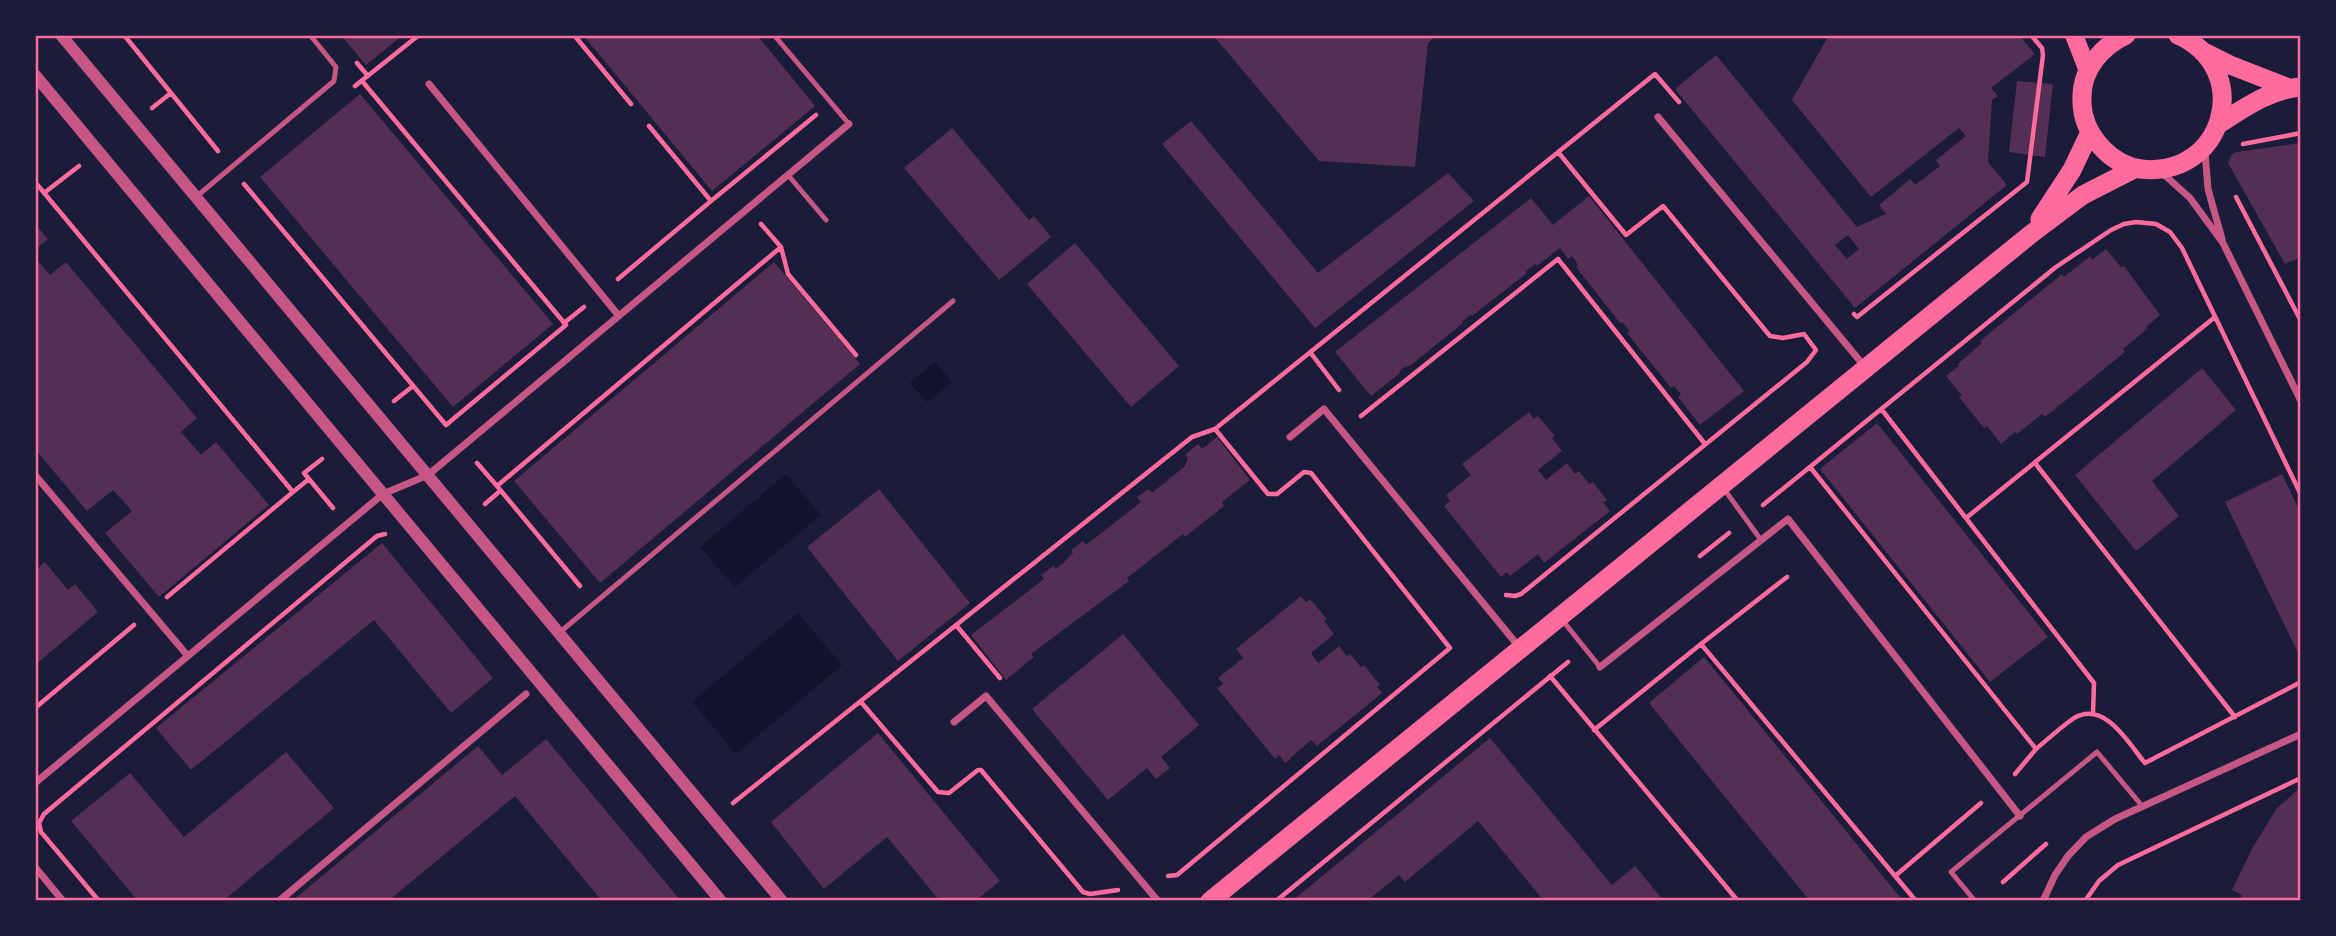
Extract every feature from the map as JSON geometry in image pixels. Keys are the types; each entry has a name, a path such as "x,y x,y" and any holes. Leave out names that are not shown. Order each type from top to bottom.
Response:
{"highway":[{"path":"2126,35 2102,51 2088,72 2081,96 2090,132 2108,155 2136,168 2158,169 2184,163 2204,147 2218,124 2223,100 2222,88 2216,68 2205,52"},
{"path":"2178,35 2230,65 2295,87"},
{"path":"2218,124 2255,102 2295,87"},
{"path":"2031,234 2072,170 2090,132"},
{"path":"1210,901 2031,234 2083,195 2136,168"}],"main road":[{"path":"2074,35 2088,72"}],"street":[{"path":"61,35 782,901"},
{"path":"35,75 721,901"},
{"path":"429,84 619,316"},
{"path":"1658,117 1866,367"},
{"path":"35,783 383,494 428,475 849,124"},
{"path":"2204,147 2208,188 2223,243"},
{"path":"2158,169 2190,198 2223,243 2301,401"},
{"path":"1290,437 1324,408 1520,648"},
{"path":"35,475 187,655"},
{"path":"1600,667 1788,519 2020,816"},
{"path":"279,901 526,694"},
{"path":"954,722 986,696 1158,901"},
{"path":"2043,901 2055,875 2085,837 2115,819 2301,734"},
{"path":"35,867 63,901"}],"lane":[{"path":"196,197 334,81 336,67 310,35"},
{"path":"774,35 849,124"},
{"path":"788,175 826,220"},
{"path":"558,634 953,301"},
{"path":"1721,484 1761,540"},
{"path":"1559,616 1600,667"},
{"path":"1975,901 1951,873 2098,752 2143,807"}],"path":[{"path":"124,35 231,168 446,425 831,103"},
{"path":"352,89 419,35"},
{"path":"574,35 631,104"},
{"path":"1848,307 1857,317 2027,182 2043,55 2042,48 2031,35"},
{"path":"733,803 1192,437 1215,429 1656,74 1682,106"},
{"path":"362,81 565,324"},
{"path":"649,126 711,201"},
{"path":"2237,145 2301,133"},
{"path":"1505,595 1521,594 1807,362 1816,350 1804,334 1783,338 1770,336 1663,206 1626,235 1558,152"},
{"path":"35,182 293,492"},
{"path":"2231,187 2301,320"},
{"path":"1692,562 2056,267 2124,224 2156,224 2170,232 2182,248 2301,495"},
{"path":"594,603 497,486 781,247 788,274 870,372"},
{"path":"1368,425 1361,416 1558,259 1705,444"},
{"path":"1966,518 2215,317"},
{"path":"1310,352 1344,395"},
{"path":"1882,410 2094,683 2093,714"},
{"path":"1161,871 1171,877 1177,875 1450,648 1311,473 1304,472 1277,494 1268,494 1215,429"},
{"path":"2035,463 2235,717"},
{"path":"1810,467 2036,749"},
{"path":"35,708 309,479"},
{"path":"40,829 40,819 54,805 377,536 391,536"},
{"path":"1594,730 1787,577"},
{"path":"956,625 1001,679"},
{"path":"1701,644 1916,901"},
{"path":"1276,901 1585,648"},
{"path":"1550,676 1738,901"},
{"path":"2015,775 2036,749 2073,719 2085,714 2109,720 2145,764 2301,682"},
{"path":"861,702 938,792 949,793 981,770 1083,892 1090,894 1122,889"},
{"path":"2085,901 2099,880 2118,865 2301,778"},
{"path":"1895,876 1982,803"},
{"path":"35,823 99,901"}],"shaded area":[{"path":"935,362 952,382 927,402 910,383"},
{"path":"786,474 821,515 735,587 700,547"},
{"path":"798,613 842,665 736,754 692,702"}],"building":[{"path":"341,35 403,35 366,65"},
{"path":"583,35 757,35 815,106 712,191"},
{"path":"1213,35 1437,35 1428,43 1415,167 1319,161"},
{"path":"1829,35 2019,35 2035,54 1991,88 1998,96 1992,100 1988,162 2007,185 1855,308 1675,89 1716,55 1857,227 1886,214 1879,205 1910,179 1915,185 1940,166 1936,160 1966,136 1959,128 1871,197 1792,100","holes":["1848,235 1859,249 1847,259 1835,245"]},
{"path":"2017,81 2053,84 2045,157 2009,152"},
{"path":"360,94 553,324 453,407 260,177"},
{"path":"1191,121 1318,273 1448,173 1474,201 1315,328 1162,144"},
{"path":"952,128 1029,220 1034,216 1051,237 999,280 904,168"},
{"path":"2301,143 2301,257 2285,264 2228,163 2236,152"},
{"path":"1589,196 1744,391 1700,425 1678,397 1681,394 1674,386 1671,388 1627,333 1630,331 1620,323 1576,267 1578,265 1572,256 1568,259 1560,248 1537,266 1535,264 1472,316 1471,314 1371,396 1335,352 1531,198 1553,225"},
{"path":"35,224 48,239 35,250"},
{"path":"1075,243 1179,366 1131,407 1027,284"},
{"path":"2106,249 2121,267 2124,266 2160,315 2123,349 2125,352 2045,417 2042,414 2001,444 1987,426 1984,428 1946,376 1982,343 1980,341 2062,274 2064,277 2090,256 2092,260"},
{"path":"35,258 50,275 66,262 197,418 181,432 201,455 216,442 269,505 159,597 105,533 132,511 113,490 87,511 35,449"},
{"path":"774,262 860,364 600,583 514,481"},
{"path":"2202,368 2236,410 2152,481 2179,516 2136,551 2075,475"},
{"path":"1529,412 1534,419 1538,416 1555,436 1552,438 1562,451 1538,470 1546,480 1567,463 1575,474 1579,471 1589,484 1593,482 1607,500 1603,502 1610,511 1544,563 1538,554 1510,576 1507,572 1501,577 1444,506 1450,501 1446,495 1471,475 1462,464"},
{"path":"1877,423 2048,637 1990,682 1820,469"},
{"path":"1217,437 1250,480 1222,502 1224,506 1185,537 1183,534 1127,578 1129,581 1031,654 1034,657 1006,680 971,635 1044,579 1041,575 1053,566 1056,569 1073,553 1071,550 1083,541 1086,545 1141,502 1137,497 1149,489 1152,493 1185,466 1188,458 1185,455 1198,444 1202,449"},
{"path":"2282,474 2301,514 2301,659 2225,502"},
{"path":"879,489 970,603 898,661 807,547"},
{"path":"382,543 493,678 451,713 374,620 191,770 156,728"},
{"path":"45,562 68,590 75,584 98,612 35,665 35,639 38,637 35,633 35,571"},
{"path":"1301,596 1306,602 1310,599 1327,619 1324,621 1334,634 1311,653 1318,663 1339,646 1361,667 1364,665 1380,685 1377,687 1382,693 1317,746 1311,740 1285,763 1279,755 1275,759 1217,688 1223,684 1218,678 1243,658 1236,649"},
{"path":"1123,634 1199,725 1161,757 1170,768 1156,779 1147,768 1108,800 1032,709"},
{"path":"1704,657 1903,901 1810,901 1703,770 1649,703"},
{"path":"878,733 1000,881 975,901 940,901 887,837 824,889 771,822"},
{"path":"1490,738 1612,885 1635,866 1664,901 1544,901 1478,821 1405,882 1399,875 1367,901 1292,901"},
{"path":"546,739 681,901 602,901 515,796 388,901 292,901 478,746 502,775"},
{"path":"286,752 334,808 223,901 138,901 71,821 130,773 184,837"},
{"path":"2301,787 2301,901 2240,901 2242,895 2232,890 2253,847 2277,808"}]}
